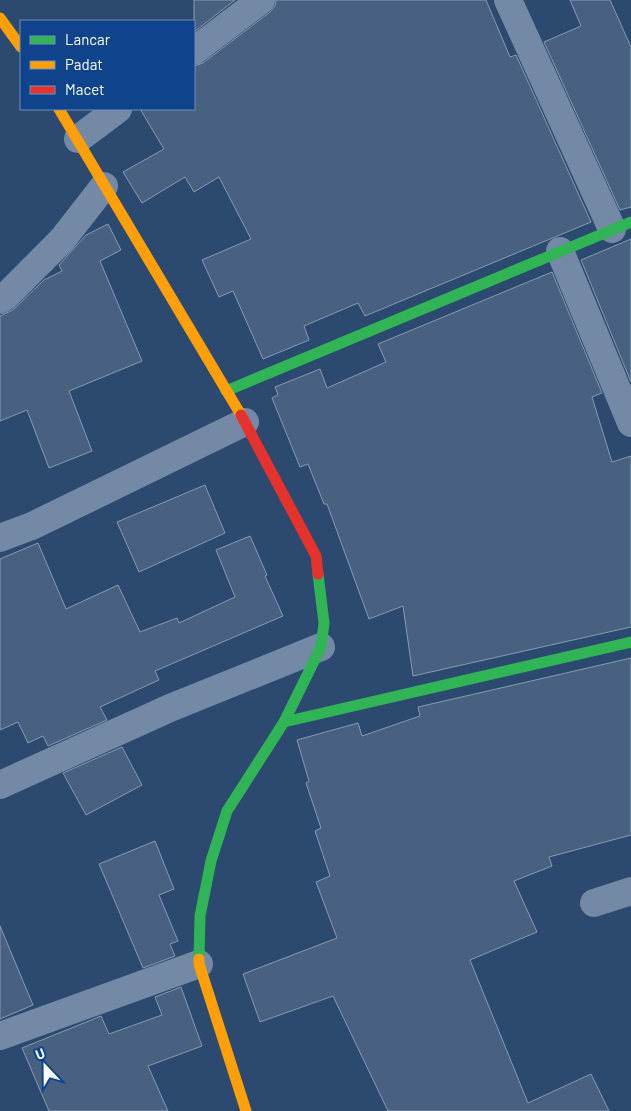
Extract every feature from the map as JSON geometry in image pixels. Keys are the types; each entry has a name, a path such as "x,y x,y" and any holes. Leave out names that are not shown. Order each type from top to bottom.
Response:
{"street":[{"path":"195,50 261,0"},
{"path":"226,391 621,225 508,0"},
{"path":"0,18 20,46"},
{"path":"60,110 245,422 316,556 324,623 321,647 284,722 228,811 211,861 200,916 200,964 246,1111"},
{"path":"78,139 117,110"},
{"path":"0,300 62,240 104,186"},
{"path":"560,250 631,423"},
{"path":"0,538 32,526 245,422"},
{"path":"284,722 631,642"},
{"path":"0,785 170,708 321,647"},
{"path":"594,903 631,890"},
{"path":"0,1036 200,964"}],"building":[{"path":"194,0 235,0 195,31"},
{"path":"276,0 486,0 510,57 516,55 591,222 365,316 358,303 304,326 309,340 263,359 233,291 219,297 202,260 251,239 219,177 194,192 185,177 142,203 123,172 164,149 141,110 195,110 195,66 203,63 270,12 275,6"},
{"path":"570,0 610,0 631,47 631,207 620,210 544,42 581,26"},
{"path":"108,224 121,250 100,261 142,361 69,391 92,451 49,468 27,410 0,421 0,316 13,310 44,280 62,271 59,265 86,235"},
{"path":"631,239 631,382 581,260"},
{"path":"552,272 602,393 592,397 612,462 631,456 631,627 413,676 403,606 369,619 327,504 324,504 308,464 300,467 272,398 278,395 275,387 320,369 327,388 386,362 378,344"},
{"path":"205,485 225,533 139,572 117,522"},
{"path":"250,536 283,616 155,671 159,680 100,707 107,720 48,746 43,736 28,743 18,722 0,730 0,559 38,543 66,609 118,585 140,632 177,618 179,623 235,597 216,550"},
{"path":"631,658 631,835 549,857 552,866 514,881 537,932 470,960 528,1103 591,1074 609,1111 388,1111 333,996 260,1022 243,974 337,938 316,882 330,876 315,831 321,828 306,783 309,781 297,740 358,723 362,736 420,716 418,707"},
{"path":"122,747 142,785 86,815 63,773"},
{"path":"155,841 174,889 159,895 178,941 170,944 175,956 143,968 99,864"},
{"path":"0,926 33,1005 0,1019"},
{"path":"181,987 202,1046 148,1066 168,1111 49,1111 22,1048 101,1016 109,1034 162,1015 155,997"}],"traffic: fast":[{"path":"226,391 631,222"},
{"path":"199,959 200,916 211,861 227,811 284,722 321,647 324,623 318,574"},
{"path":"284,722 631,642"}],"traffic: slow":[{"path":"0,18 20,46"},
{"path":"60,110 241,415"},
{"path":"199,959 246,1111"}],"traffic: jam":[{"path":"241,415 316,556 318,574"}]}
